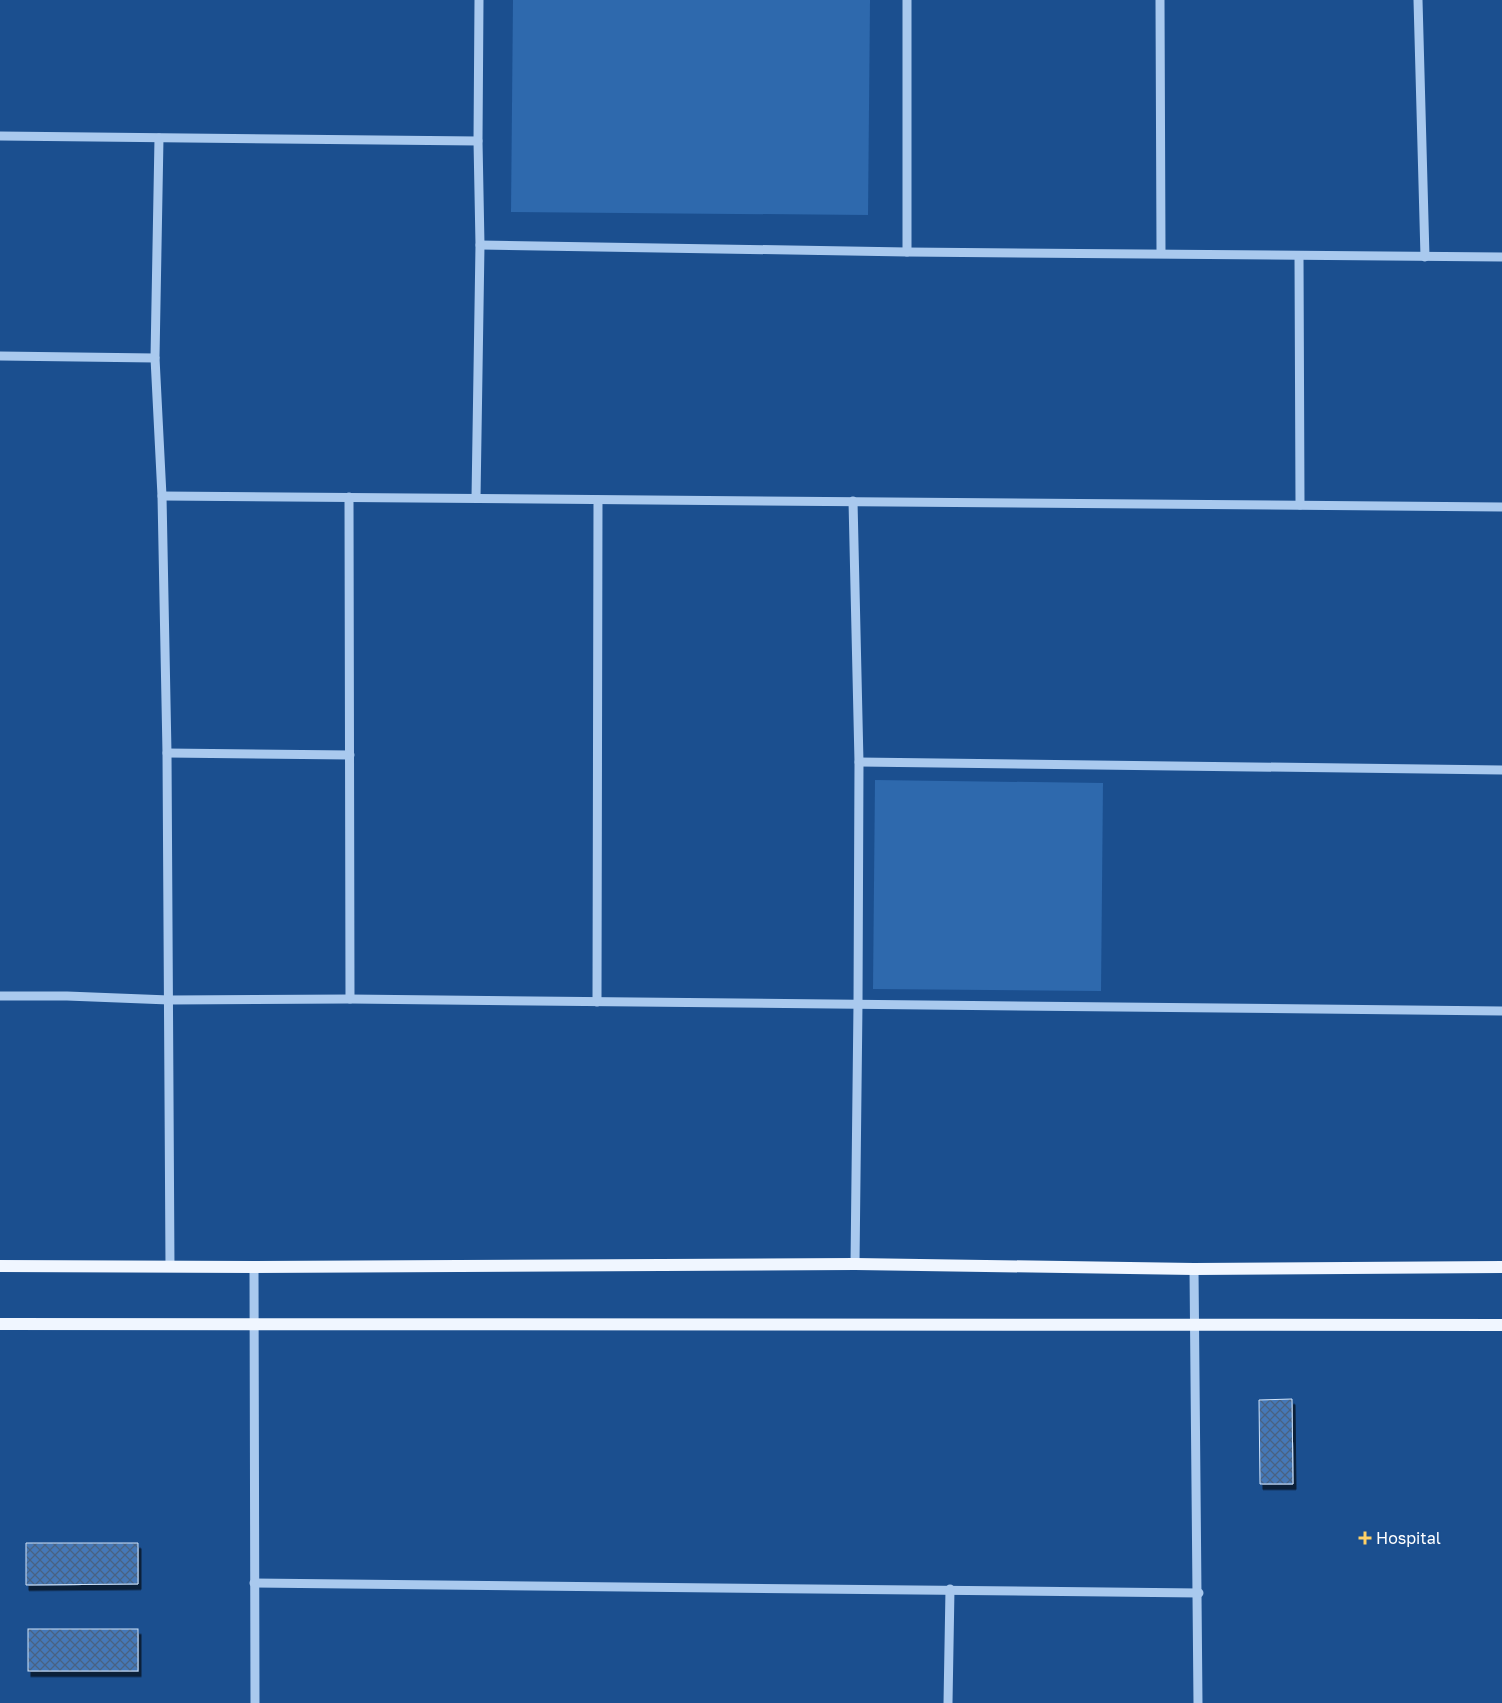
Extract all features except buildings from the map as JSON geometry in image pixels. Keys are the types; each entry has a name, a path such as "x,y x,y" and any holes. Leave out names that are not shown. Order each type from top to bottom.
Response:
{"main road":[{"path":"0,1266 254,1267 855,1264 1194,1269 1502,1268"},
{"path":"0,1324 1502,1325"}],"street":[{"path":"476,498 480,245 478,140 479,0"},
{"path":"907,0 907,252"},
{"path":"1160,0 1160,253"},
{"path":"1418,0 1425,257"},
{"path":"0,136 478,140"},
{"path":"159,138 155,358 162,496 167,753 170,1267"},
{"path":"480,245 907,252 1502,257"},
{"path":"1299,256 1300,505"},
{"path":"0,356 155,358"},
{"path":"162,496 1502,507"},
{"path":"349,497 350,999"},
{"path":"597,1002 598,500"},
{"path":"853,501 859,762 855,1264"},
{"path":"167,753 350,755"},
{"path":"859,762 1502,770"},
{"path":"0,996 67,996 169,1000 350,999 1502,1011"},
{"path":"254,1267 255,1703"},
{"path":"1194,1269 1198,1703"},
{"path":"254,1583 1198,1593"},
{"path":"948,1703 950,1589"}],"shaded area":[{"path":"513,0 870,0 868,215 511,212"},
{"path":"875,780 1103,783 1101,991 873,989"}],"place":[{"name":"Hospital","path":"1365,1538"}]}
